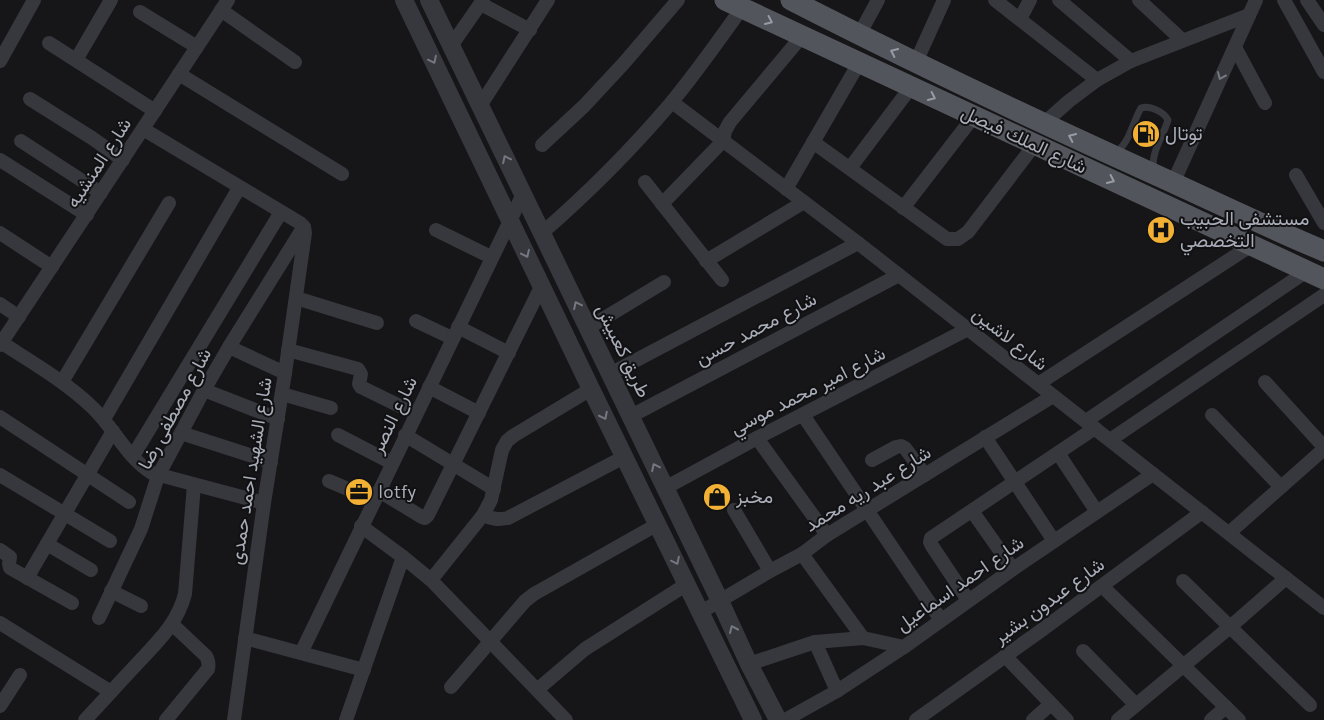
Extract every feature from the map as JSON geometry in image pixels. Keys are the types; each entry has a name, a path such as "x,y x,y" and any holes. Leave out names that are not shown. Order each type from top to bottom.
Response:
{"main road":[{"name":"شارع الملك فيصل","path":"805,3 859,35 1044,124 1324,251"},
{"name":"شارع الملك فيصل","path":"734,4 1316,275"},
{"path":"1206,224 1216,202"}],"street":[{"path":"0,61 34,0"},
{"path":"76,60 111,0"},
{"path":"404,0 541,287 753,720"},
{"name":"طريق كعبيش","path":"429,0 749,664 778,720"},
{"path":"480,106 548,0"},
{"path":"542,145 584,106 624,64 678,0"},
{"path":"859,35 878,0"},
{"path":"916,62 944,0"},
{"path":"995,0 1097,80"},
{"path":"1020,19 1030,0"},
{"path":"1059,0 1130,61"},
{"path":"1139,0 1182,40"},
{"path":"1163,179 1235,47 1256,0"},
{"path":"1284,0 1324,72"},
{"path":"1307,0 1320,8 1324,25"},
{"path":"451,46 482,2 530,30"},
{"path":"542,233 604,176 672,102 734,4"},
{"path":"224,5 296,62"},
{"name":"شارع المنشيه","path":"1,344 224,5"},
{"path":"140,12 197,47"},
{"path":"1044,124 1069,101 1097,80 1130,61 1249,15"},
{"path":"422,38 442,28"},
{"path":"662,204 723,140 730,122 802,36"},
{"path":"49,43 155,111"},
{"path":"1235,47 1265,103"},
{"path":"786,189 859,63"},
{"path":"179,74 342,174"},
{"path":"850,168 911,86"},
{"path":"30,99 123,160"},
{"name":"شارع لاشين","path":"672,102 858,243 1324,608"},
{"path":"903,208 974,116"},
{"path":"143,130 304,227"},
{"path":"21,141 101,193"},
{"path":"813,142 947,239 958,239 968,232 1034,144"},
{"path":"0,160 87,215"},
{"path":"1296,175 1324,223"},
{"path":"645,182 722,280"},
{"path":"104,420 239,188"},
{"name":"شارع النصر","path":"300,653 523,194"},
{"path":"706,261 804,202"},
{"path":"62,382 169,203"},
{"path":"133,456 281,212"},
{"name":"شارع الشهيد احمد حمدى","path":"234,720 264,503 296,298 305,233 304,227"},
{"name":"شارع مصطفى رضا","path":"99,618 142,529 158,476 229,347 304,227"},
{"path":"436,230 491,257"},
{"path":"0,233 52,267"},
{"path":"610,374 858,243"},
{"path":"1038,384 1252,245"},
{"path":"968,600 932,546 930,540 933,536 1058,453 1091,425 1316,275"},
{"name":"شارع محمد حسن","path":"631,416 899,276"},
{"path":"588,328 664,282"},
{"path":"329,481 376,495 424,518 428,515 541,287"},
{"path":"1110,440 1324,295"},
{"path":"296,298 376,323"},
{"path":"0,304 19,318"},
{"path":"416,321 455,332 509,353"},
{"name":"شارع امير محمد موسي","path":"665,488 968,329"},
{"path":"1,344 62,382 84,400 104,420 145,469 158,476 264,503"},
{"path":"229,347 285,373"},
{"path":"288,350 358,369 361,374 359,384 361,387 416,414"},
{"path":"1229,533 1324,448 1265,382"},
{"path":"429,387 479,413"},
{"path":"204,390 278,419"},
{"path":"431,580 483,515 491,500 502,450 507,441 591,390"},
{"path":"282,394 331,408"},
{"name":"شارع عبد ريه محمد","path":"701,612 802,554 827,535 1053,396"},
{"path":"803,414 941,620"},
{"path":"1212,415 1281,487"},
{"path":"0,417 129,502"},
{"path":"27,578 113,431"},
{"path":"181,433 271,462"},
{"path":"338,435 392,463"},
{"path":"406,435 494,489"},
{"path":"985,437 1054,541"},
{"path":"758,438 827,535"},
{"path":"872,460 901,446 905,448 925,475"},
{"path":"1058,453 1097,512"},
{"path":"483,515 492,519 508,518 624,457"},
{"name":"شارع احمد اسماعيل","path":"785,720 836,691 904,647 1012,569 1153,474"},
{"path":"0,475 110,541"},
{"path":"85,720 172,624 182,605 185,594 194,485"},
{"path":"734,510 770,571"},
{"path":"972,510 1012,569"},
{"name":"شارع عبدون بشير","path":"916,720 1202,512"},
{"path":"451,687 525,601 534,594 658,524"},
{"path":"361,526 431,580 566,720"},
{"path":"47,544 91,570"},
{"path":"0,550 10,557 10,568 72,603"},
{"path":"802,554 863,638"},
{"path":"346,720 403,557"},
{"path":"1118,720 1286,578"},
{"path":"1183,581 1310,705"},
{"path":"538,689 585,649 687,584"},
{"path":"1102,586 1239,720"},
{"path":"111,591 141,606"},
{"path":"0,623 111,692"},
{"path":"166,720 208,670 209,665 206,656 172,624"},
{"path":"245,638 364,670"},
{"path":"749,664 815,642 863,638 904,647"},
{"path":"815,642 836,691"},
{"path":"1083,651 1136,705"},
{"path":"1005,656 1067,720"},
{"path":"0,706 20,675"},
{"path":"1033,720 1052,704"},
{"path":"1212,720 1226,707"}],"lane":[{"path":"1112,155 1123,146 1141,108 1145,106 1167,116 1168,120 1153,160 1163,179"}],"place":[{"name":"توتال","path":"1146,134"},
{"name":"مستشفى الحبيب التخصصي","path":"1161,230"},
{"name":"lotfy","path":"359,492"},
{"name":"مخبز","path":"717,497"}]}
